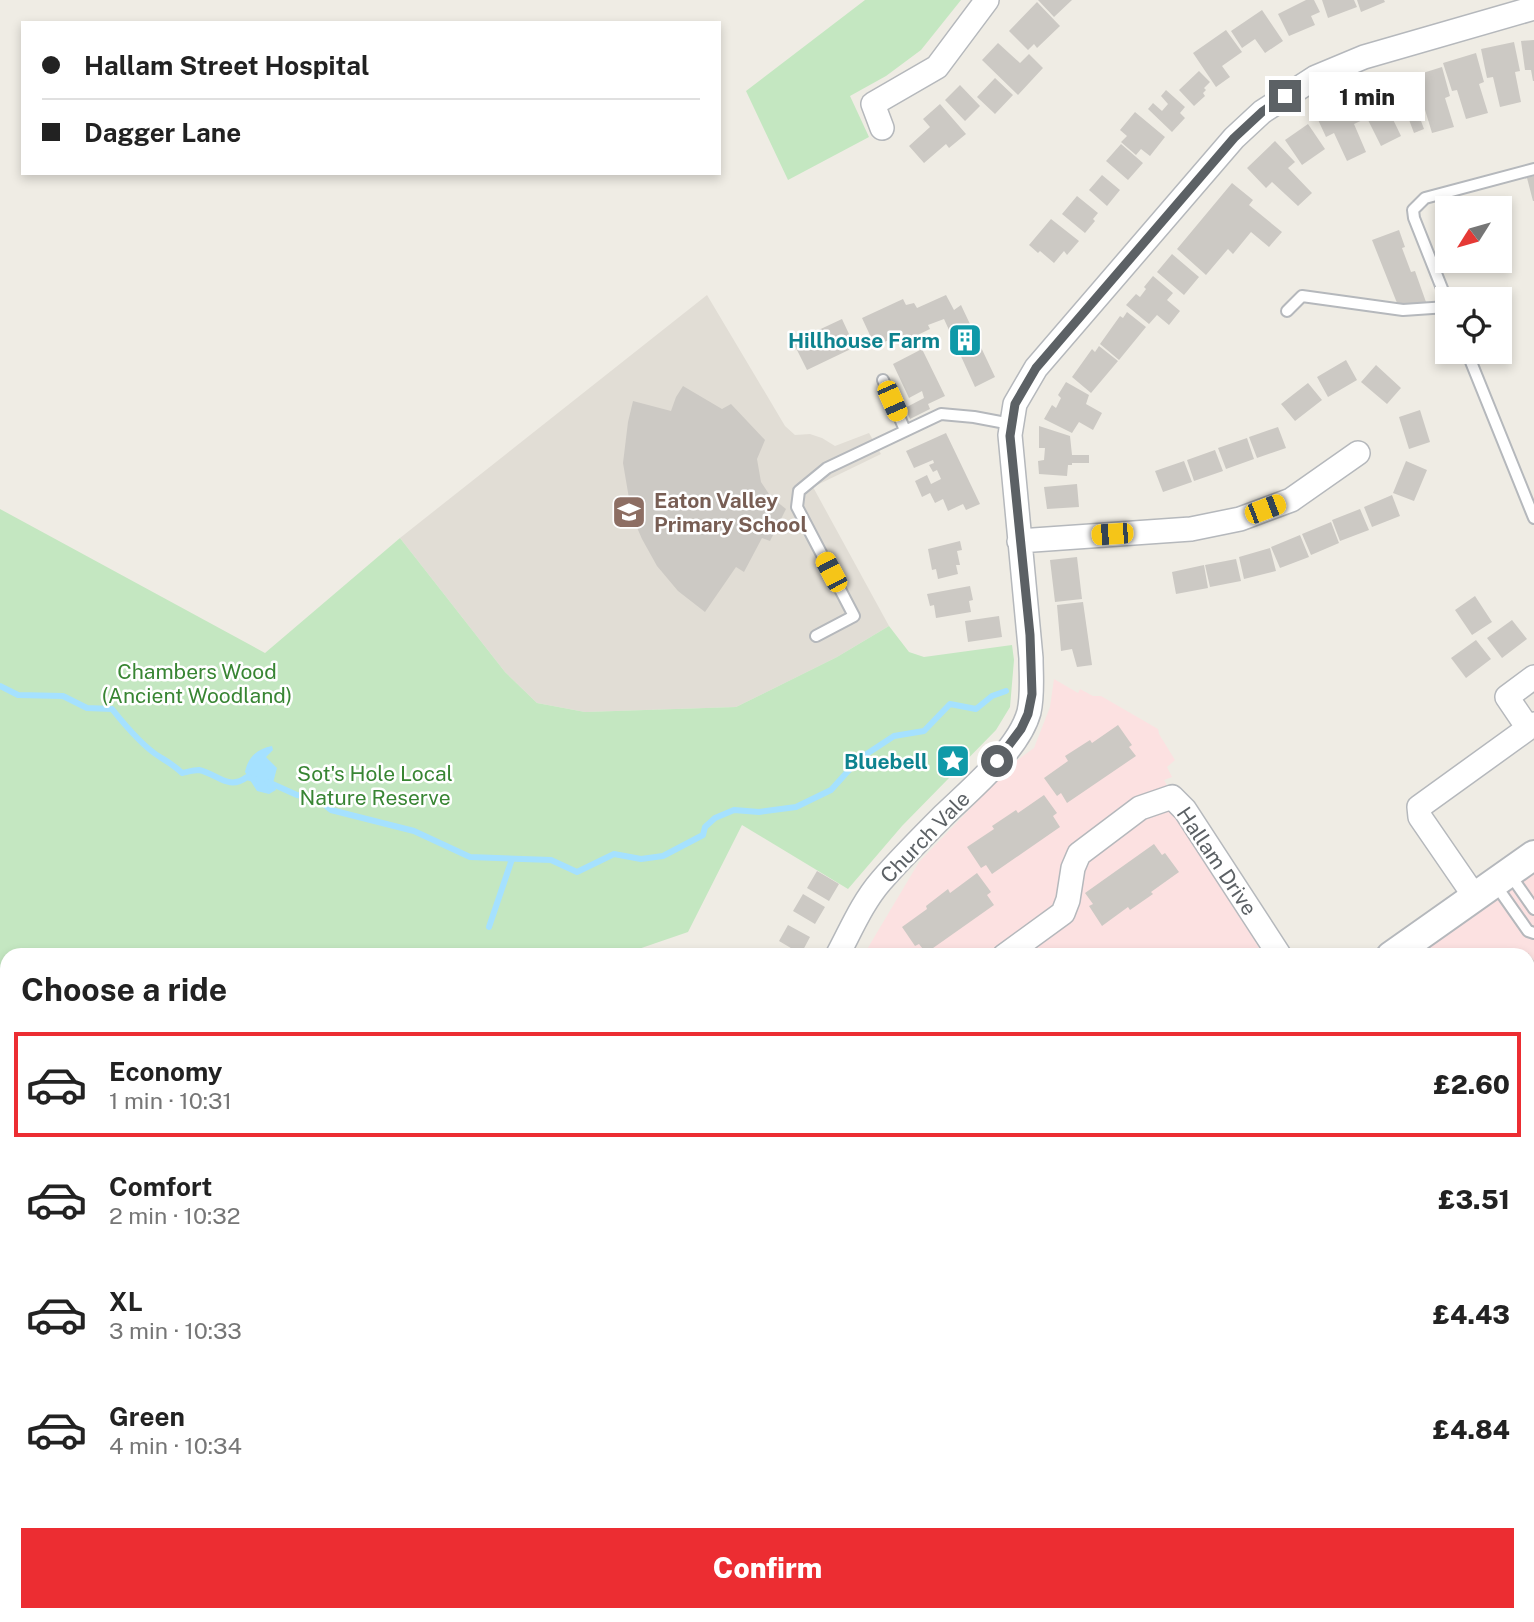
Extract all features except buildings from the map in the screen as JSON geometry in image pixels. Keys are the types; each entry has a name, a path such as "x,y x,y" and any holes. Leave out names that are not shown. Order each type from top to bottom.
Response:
{"street":[{"path":"882,128 873,104 937,67 986,0"},
{"path":"1011,430 1015,404 1036,368 1234,138 1262,112 1316,77 1364,57 1534,8"},
{"name":"Church Vale","path":"841,948 879,884 912,847 983,777 1010,745 1028,714 1032,694 1031,658 1011,430"},
{"path":"1019,541 1191,529 1240,519 1291,500 1358,453"},
{"path":"1493,884 1420,817 1419,807 1531,726 1507,698 1534,677"},
{"name":"Hallam Drive","path":"1015,948 1063,913 1073,868 1079,854 1140,808 1172,797 1185,810 1275,948"},
{"path":"1402,948 1534,855"}],"lane":[{"path":"1441,287 1413,210 1425,198 1534,169"},
{"path":"1287,311 1302,296 1403,310 1435,308"},
{"path":"1473,364 1534,518"},
{"path":"883,380 905,430"},
{"path":"816,636 853,616 797,508 799,491 827,468 941,414 974,417 1011,430"},
{"path":"1493,884 1534,909"},
{"path":"1493,884 1528,931 1534,933"}],"shaded area":[{"name":"Eaton Valley Primary School","path":"707,295 785,426 795,435 810,434 835,446 869,433 881,454 813,487 889,626 837,657 736,707 585,712 537,703 505,672 400,538"},
{"path":"1054,679 1078,693 1080,689 1093,696 1101,696 1158,729 1175,760 1167,767 1172,777 1164,780 1259,948 868,948 919,862 1016,761 1034,748 1050,707"},
{"path":"1534,866 1534,948 1419,948"}],"green space":[{"path":"865,0 961,0 921,50 886,76 850,96 869,137 788,180 746,91"},
{"name":"Sot's Hole Local Nature Reserve","path":"0,509 265,653 400,538 505,672 537,703 585,712 736,707 837,657 889,626 909,652 924,657 1012,645 1014,660 1010,707 996,730 902,826 848,889 742,825 688,932 641,948 0,948"}],"water":[{"path":"272,746 273,750 266,757 277,768 273,783 276,790 269,794 257,791 245,772 254,754"}],"waterway":[{"path":"0,686 18,695 63,696 87,708 112,709 147,747 182,773 199,770 228,782 247,777 254,779"},
{"path":"268,782 297,795 316,798 331,810 414,831 470,857 551,860 577,872 614,854 641,859 663,856 703,835 705,827 715,818 734,810 759,812 796,807 831,790 859,759 894,736 924,731 950,704 976,709 992,696 1006,691"},
{"path":"489,927 512,859"}],"place":[{"name":"Hillhouse Farm","path":"965,340"},
{"name":"Eaton Valley Primary School","path":"629,512"},
{"name":"Bluebell","path":"953,761"}],"route":[{"path":"997,761 1021,729 1028,714 1032,694 1030,635 1010,436 1015,404 1036,368 1234,138 1262,112 1285,96"}],"park label":[{"name":"Chambers Wood (Ancient Woodland)","path":"197,683"}]}
